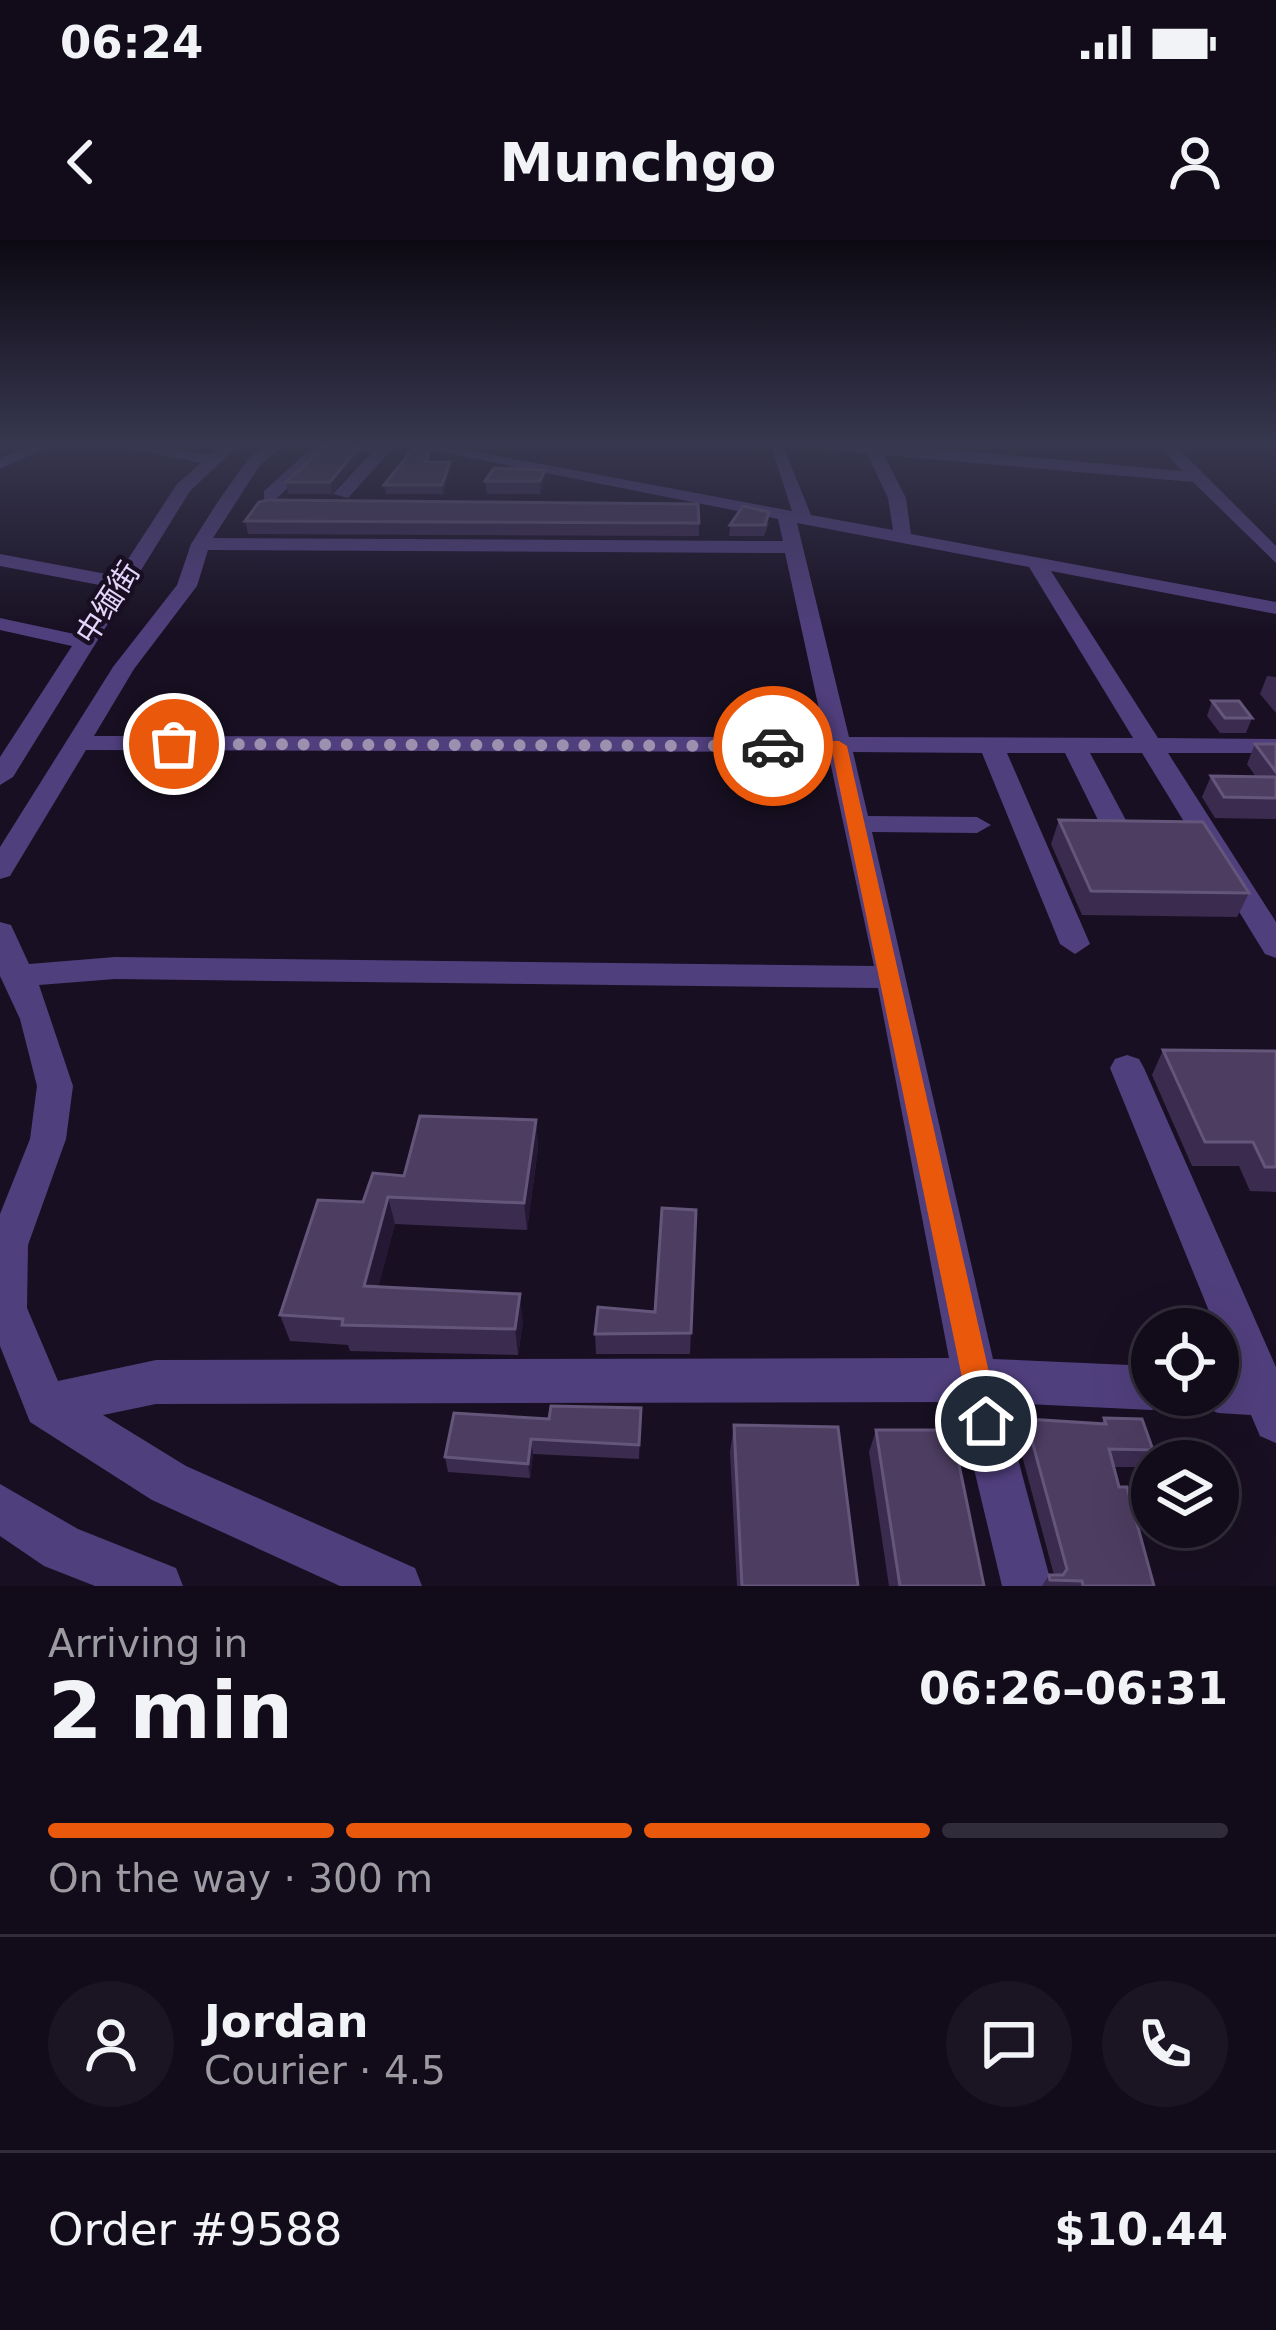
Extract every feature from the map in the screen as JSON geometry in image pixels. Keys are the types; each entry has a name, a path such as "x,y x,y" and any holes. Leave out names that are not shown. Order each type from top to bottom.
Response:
{"street":[{"name":"中缅街","path":"0,777 171,506"},
{"path":"0,870 124,667 187,586 200,544 224,506"},
{"path":"724,506 793,528"},
{"path":"788,506 975,1380 1027,1586"},
{"path":"898,506 902,538"},
{"path":"1225,506 1276,557"},
{"path":"1243,506 1276,538"},
{"path":"200,544 793,528 902,538 1276,608"},
{"path":"0,560 121,583"},
{"path":"1036,563 1276,947"},
{"path":"0,624 83,642"},
{"path":"79,743 1276,746"},
{"path":"992,747 1075,944"},
{"path":"1074,747 1114,824"},
{"path":"857,824 977,825"},
{"path":"0,932 37,1019 55,1086 48,1139 8,1245 6,1308 46,1406 169,1484 397,1586"},
{"path":"16,976 115,968 892,977"},
{"path":"1126,1068 1272,1402"},
{"path":"46,1406 156,1382 975,1380 1131,1387"},
{"path":"1239,1395 1272,1402"},
{"path":"0,1508 62,1548 158,1586"}],"building":[{"path":"256,506 698,506 699,523 245,521"},
{"path":"743,506 769,512 765,525 730,525"},
{"path":"1212,701 1239,701 1252,718 1225,718"},
{"path":"1255,744 1276,744 1276,772"},
{"path":"1211,776 1276,777 1276,798 1224,797"},
{"path":"1059,820 1203,822 1249,893 1091,891"},
{"path":"1163,1050 1276,1051 1276,1167 1265,1167 1253,1142 1205,1142"},
{"path":"420,1116 536,1120 524,1203 388,1197 364,1286 520,1294 515,1329 342,1325 343,1319 280,1315 318,1200 363,1202 373,1173 404,1176"},
{"path":"662,1208 696,1210 691,1333 595,1334 598,1307 655,1312"},
{"path":"551,1406 641,1408 639,1445 531,1439 528,1464 445,1457 454,1413 549,1419"},
{"path":"1104,1418 1142,1419 1149,1440 1131,1440 1131,1450 1109,1449 1119,1487 1127,1487 1131,1502 1131,1548 1144,1548 1154,1586 1083,1586 1082,1581 1050,1580 1049,1575 1063,1575 1067,1569 1026,1419 1106,1424"},
{"path":"734,1425 838,1427 858,1586 742,1586"},
{"path":"876,1430 952,1430 984,1586 900,1586"}],"way so far":[{"path":"174,744 773,746"}],"route":[{"path":"773,746 839,746 986,1421"}]}
